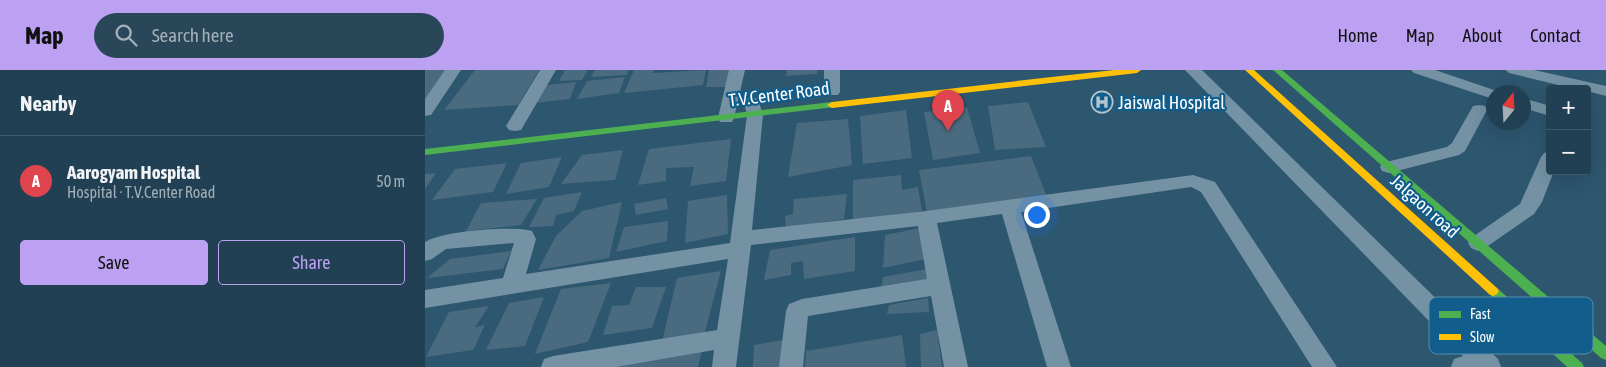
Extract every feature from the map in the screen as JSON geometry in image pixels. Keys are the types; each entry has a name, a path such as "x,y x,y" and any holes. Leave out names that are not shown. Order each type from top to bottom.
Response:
{"main road":[{"name":"T.V.Center Road","path":"425,152 725,109 1137,70"},
{"name":"Jalgaon road","path":"1249,70 1500,297"},
{"name":"Jalgaon road","path":"1277,70 1540,297"},
{"name":"Jalgaon road","path":"1593,343 1606,354"},
{"name":"Jalgaon road","path":"1563,354 1577,367"}],"street":[{"path":"425,111 453,70"},
{"path":"516,126 548,70"},
{"path":"725,109 737,70"},
{"path":"831,70 832,92"},
{"path":"1193,70 1429,315"},
{"path":"1419,70 1486,92"},
{"path":"1514,70 1572,82 1606,92"},
{"path":"1531,105 1546,110"},
{"path":"724,367 741,244 756,106"},
{"path":"1389,167 1453,151 1459,147 1479,110"},
{"path":"1478,243 1527,209 1532,202 1546,166"},
{"path":"425,299 741,244 1193,181 1208,187 1325,367"},
{"path":"1010,207 1059,367"},
{"path":"926,218 957,367"},
{"path":"425,253 436,245 445,242 520,234 525,236 526,239 513,285"},
{"path":"791,367 797,311 802,308 939,286"},
{"path":"553,367 584,364 728,338"},
{"path":"1466,354 1478,366"}],"building":[{"path":"425,70 446,70 425,100"},
{"path":"475,70 539,70 518,105 444,110"},
{"path":"565,70 588,70 582,80 559,81"},
{"path":"595,70 629,70 627,75 591,77"},
{"path":"634,70 654,70 653,73 706,70 703,85 624,93"},
{"path":"709,70 731,70 727,87 706,87"},
{"path":"787,70 817,70 817,74 786,76"},
{"path":"625,77 619,93 577,99 587,81"},
{"path":"576,82 570,99 535,103 547,85"},
{"path":"1028,102 1046,147 995,150 988,106"},
{"path":"967,107 980,153 933,160 924,112"},
{"path":"906,110 912,158 863,164 860,116"},
{"path":"848,119 852,165 788,177 797,123"},
{"path":"731,139 726,181 690,186 694,167 666,168 666,181 638,185 649,149"},
{"path":"623,150 615,180 561,184 582,155"},
{"path":"1031,156 1047,197 927,213 919,170"},
{"path":"562,157 549,187 506,194 521,163"},
{"path":"507,163 493,192 432,200 455,169"},
{"path":"436,173 425,189 425,174"},
{"path":"901,175 902,190 918,187 922,211 853,221 853,180"},
{"path":"582,192 574,211 556,215 553,226 529,227 544,198"},
{"path":"847,194 844,219 786,228 785,216 793,214 794,199"},
{"path":"727,195 728,234 685,243 688,201"},
{"path":"666,198 668,209 636,215 634,204"},
{"path":"537,199 521,225 466,231 481,203"},
{"path":"622,202 609,258 538,270 556,236 582,211"},
{"path":"668,221 667,241 616,252 624,227"},
{"path":"920,228 926,259 883,268 885,235"},
{"path":"855,237 855,271 804,279 803,261 791,263 791,275 764,280 770,250"},
{"path":"511,251 503,269 427,278 450,259"},
{"path":"927,269 931,283 881,290 883,277"},
{"path":"721,271 705,332 662,342 677,278"},
{"path":"611,283 588,342 535,354 561,289"},
{"path":"636,287 666,287 652,328 603,335 612,306 629,305"},
{"path":"544,297 525,346 486,350 509,303"},
{"path":"928,298 929,312 887,314 889,305"},
{"path":"489,306 475,327 485,325 473,350 426,357 449,312"},
{"path":"937,330 942,367 921,367 920,334"},
{"path":"902,335 906,367 805,367 806,351"},
{"path":"788,339 784,367 753,367 754,345"},
{"path":"702,350 698,367 611,367 613,362"}],"traffic: fast":[{"path":"1277,70 1540,297"},
{"path":"425,152 832,105"},
{"path":"1493,291 1500,297"},
{"path":"1593,343 1606,354"},
{"path":"1563,354 1577,367"}],"traffic: slow":[{"path":"832,105 1137,70"},
{"path":"1249,70 1493,291"}],"place":[{"name":"Jaiswal Hospital","path":"1102,102"},
{"name":"Aarogyam Hospital","path":"948,131"}]}
